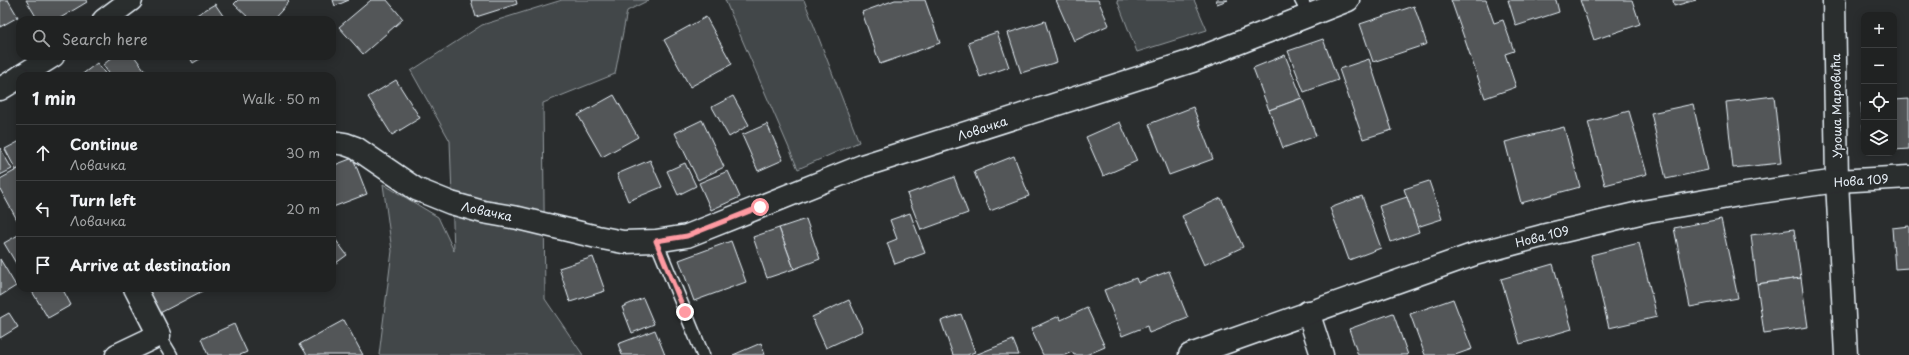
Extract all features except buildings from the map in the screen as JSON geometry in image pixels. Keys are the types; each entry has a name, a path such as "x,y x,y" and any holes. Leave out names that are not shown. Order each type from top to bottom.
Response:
{"street":[{"path":"109,16 131,0"},
{"name":"Ловачка","path":"336,143 356,148 416,189 451,203 483,212 518,218 623,242 656,241 687,236 862,166 1192,61 1305,7 1348,0"},
{"name":"Уроша Маровића","path":"1834,0 1837,181 1846,355"},
{"path":"30,72 47,60"},
{"path":"0,89 16,80"},
{"name":"Нова 109","path":"1190,355 1475,254 1542,236 1648,211 1739,195 1837,181 1909,177"},
{"path":"117,355 159,335 137,292"},
{"path":"1308,312 1322,355"}],"lane":[{"path":"656,241 703,355"},
{"path":"159,335 171,355"}],"shaded area":[{"path":"562,0 649,0 627,11 615,74 543,103 545,299 583,355 379,355 392,251 383,184 438,217 454,251 450,141 411,71 482,25"},
{"path":"725,0 804,0 859,142 798,169"},
{"path":"1117,0 1194,0 1207,30 1137,52"}],"route":[{"path":"685,312 656,241 687,236 760,207"}]}
